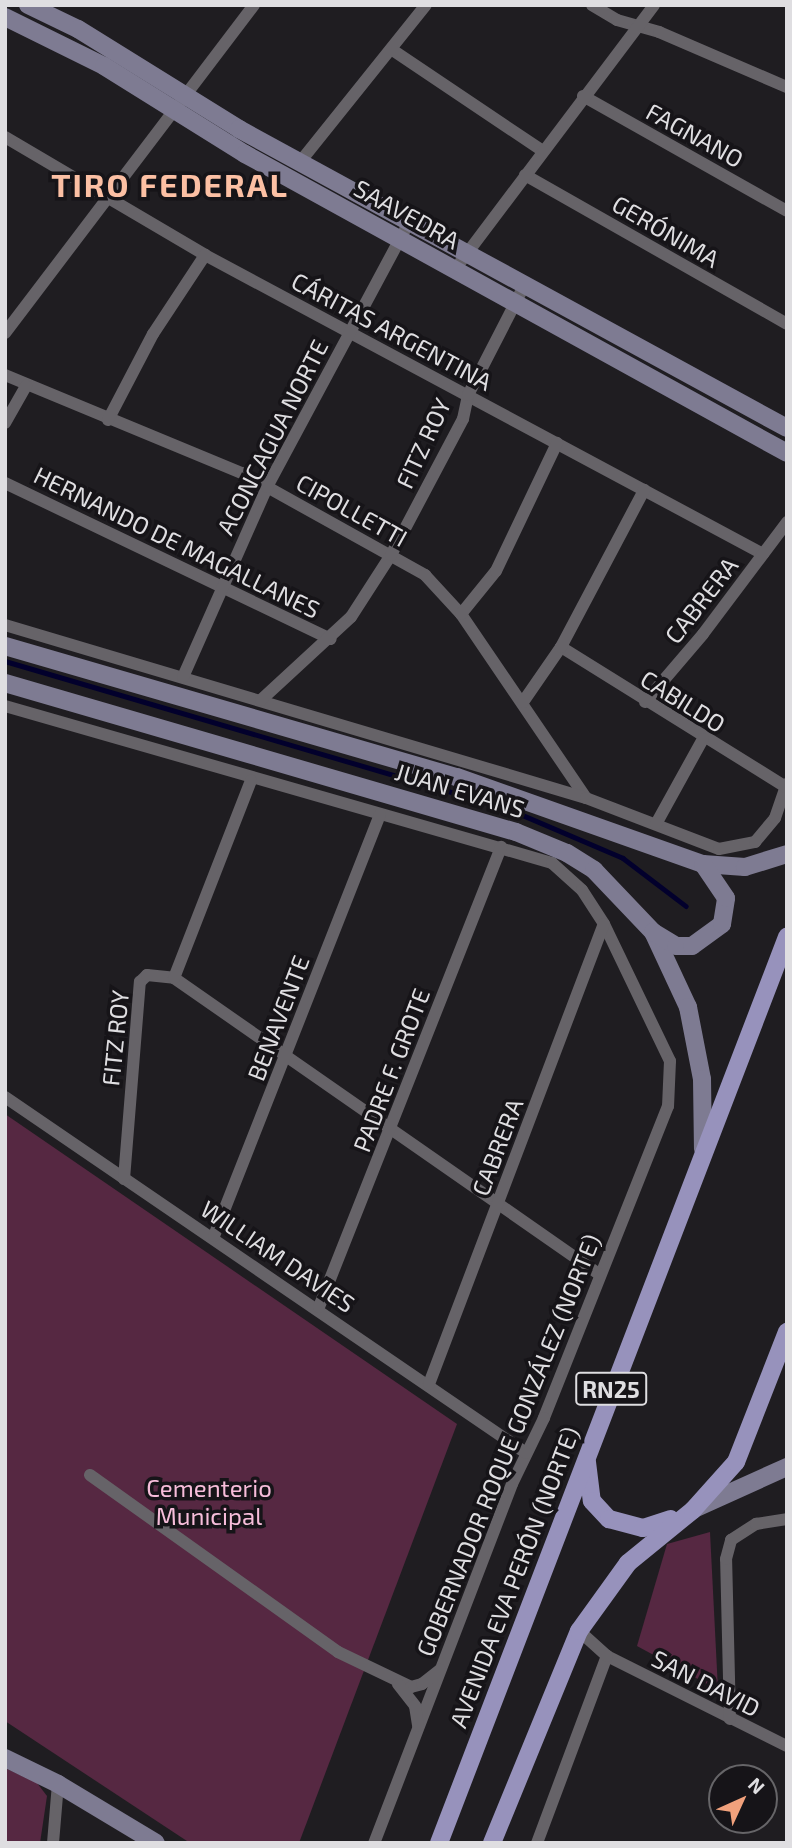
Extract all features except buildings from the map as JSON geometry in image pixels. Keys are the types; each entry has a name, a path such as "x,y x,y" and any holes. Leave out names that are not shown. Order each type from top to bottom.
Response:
{"main road":[{"name":"AVENIDA EVA PERÓN (NORTE)","path":"439,1843 587,1451 787,937"},
{"path":"492,1843 579,1632 628,1563 693,1510 721,1482 748,1441 787,1332"},
{"path":"587,1451 592,1501 609,1519 643,1528 693,1510"}],"street":[{"name":"SAAVEDRA","path":"28,5 78,29 179,101 245,153 405,229"},
{"path":"5,333 254,5"},
{"path":"300,162 426,5"},
{"path":"592,5 787,87"},
{"path":"461,261 654,5"},
{"name":"SAAVEDRA","path":"5,17 300,162 461,261 787,429"},
{"path":"391,49 543,151"},
{"name":"FAGNANO","path":"583,96 787,211"},
{"name":"CÁRITAS ARGENTINA","path":"5,137 205,255 763,554"},
{"name":"GERÓNIMA","path":"525,175 787,324"},
{"name":"ACONCAGUA NORTE","path":"183,677 219,588 267,487 405,229"},
{"path":"108,420 153,334 205,255"},
{"name":"SAAVEDRA","path":"520,293 787,453"},
{"name":"FITZ ROY","path":"261,700 351,617 391,555 463,419 468,396 520,293"},
{"name":"CIPOLLETTI","path":"5,375 267,487 425,575 461,614 586,798"},
{"path":"5,423 26,386"},
{"path":"461,614 496,571 557,443"},
{"name":"HERNANDO DE MAGALLANES","path":"5,483 330,639"},
{"path":"523,702 561,647 644,490"},
{"name":"CABRERA","path":"645,702 787,522"},
{"name":"JUAN EVANS","path":"5,625 586,798 719,849 755,842 775,818 786,785"},
{"name":"JUAN EVANS","path":"5,646 457,777 703,864 745,867 787,854"},
{"name":"CABILDO","path":"561,647 703,739 786,785"},
{"name":"JUAN EVANS","path":"5,683 516,832 568,853 594,870 653,932 688,1007 702,1079 703,1150"},
{"name":"JUAN EVANS","path":"5,706 251,780 552,863 567,874 604,924 670,1061"},
{"path":"656,824 703,739"},
{"path":"251,780 174,978 392,1127 599,1274"},
{"name":"BENAVENTE","path":"214,1237 380,814"},
{"name":"PADRE F. GROTE","path":"318,1307 392,1127 501,847"},
{"path":"653,932 676,946 692,946 722,923 726,898 703,864"},
{"name":"CABRERA","path":"429,1384 604,924"},
{"name":"FITZ ROY","path":"124,1179 140,982 147,975 174,978"},
{"name":"GOBERNADOR ROQUE GONZÁLEZ (NORTE)","path":"374,1843 526,1453 544,1418 668,1106 670,1061"},
{"name":"WILLIAM DAVIES","path":"5,1097 318,1307 526,1453"},
{"path":"693,1510 787,1467"},
{"path":"90,1475 338,1652 395,1681 422,1684 443,1667"},
{"path":"730,1719 726,1559 731,1540 756,1524 787,1519"},
{"path":"537,1843 607,1656 579,1632"},
{"name":"SAN DAVID","path":"607,1656 787,1746"},
{"path":"395,1681 415,1706 418,1730"},
{"path":"5,1758 58,1784 156,1843"},
{"path":"53,1843 58,1784"}],"green space":[{"name":"Cementerio Municipal","path":"5,1114 457,1424 299,1843 190,1843 5,1721"},
{"path":"710,1532 718,1690 637,1646 667,1544"},
{"path":"5,1768 37,1783 47,1796 40,1843 5,1843"}],"waterway":[{"path":"5,661 506,808 623,858 686,906"}],"district":[{"name":"TIRO FEDERAL","path":"170,184"}]}
